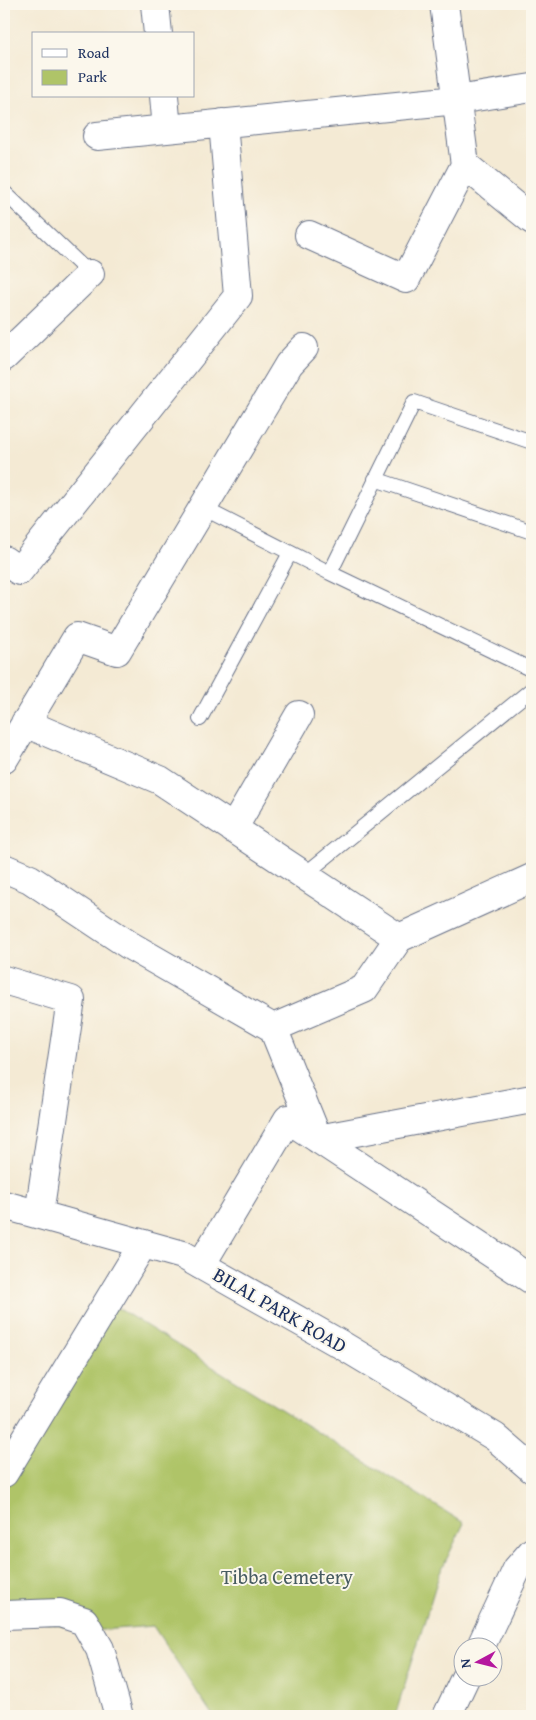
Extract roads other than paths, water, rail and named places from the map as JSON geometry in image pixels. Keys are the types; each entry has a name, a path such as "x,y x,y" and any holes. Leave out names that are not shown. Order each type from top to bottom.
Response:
{"street":[{"path":"155,4 158,32"},
{"path":"309,235 406,280 465,165 444,4"},
{"path":"97,136 457,100 532,88"},
{"path":"164,98 167,129"},
{"path":"4,560 19,571 238,296 223,123"},
{"path":"465,165 532,220"},
{"path":"4,357 90,274"},
{"path":"4,758 78,637 116,651 290,364 304,348"},
{"path":"233,828 300,715"},
{"path":"25,723 160,780 399,938"},
{"path":"4,868 30,879 128,945 273,1028 318,1139"},
{"path":"273,1028 364,989 399,938 532,878"},
{"path":"4,980 71,1000 39,1214"},
{"path":"318,1139 532,1104"},
{"path":"201,1265 288,1119 532,1280"},
{"name":"BILAL PARK ROAD","path":"4,1205 183,1255 340,1344 495,1438 532,1469"},
{"path":"6,1466 143,1244"},
{"path":"485,1638 517,1569 532,1552"},
{"path":"4,1615 60,1613 84,1621 100,1649 120,1716"},
{"path":"447,1716 461,1688"}],"lane":[{"path":"4,192 90,274"},
{"path":"330,573 414,402 532,442"},
{"path":"376,479 532,532"},
{"path":"203,508 330,573 532,670"},
{"path":"200,718 290,553"},
{"path":"304,875 532,689"}],"park label":[{"name":"Tibba Cemetery","path":"287,1577"}]}
